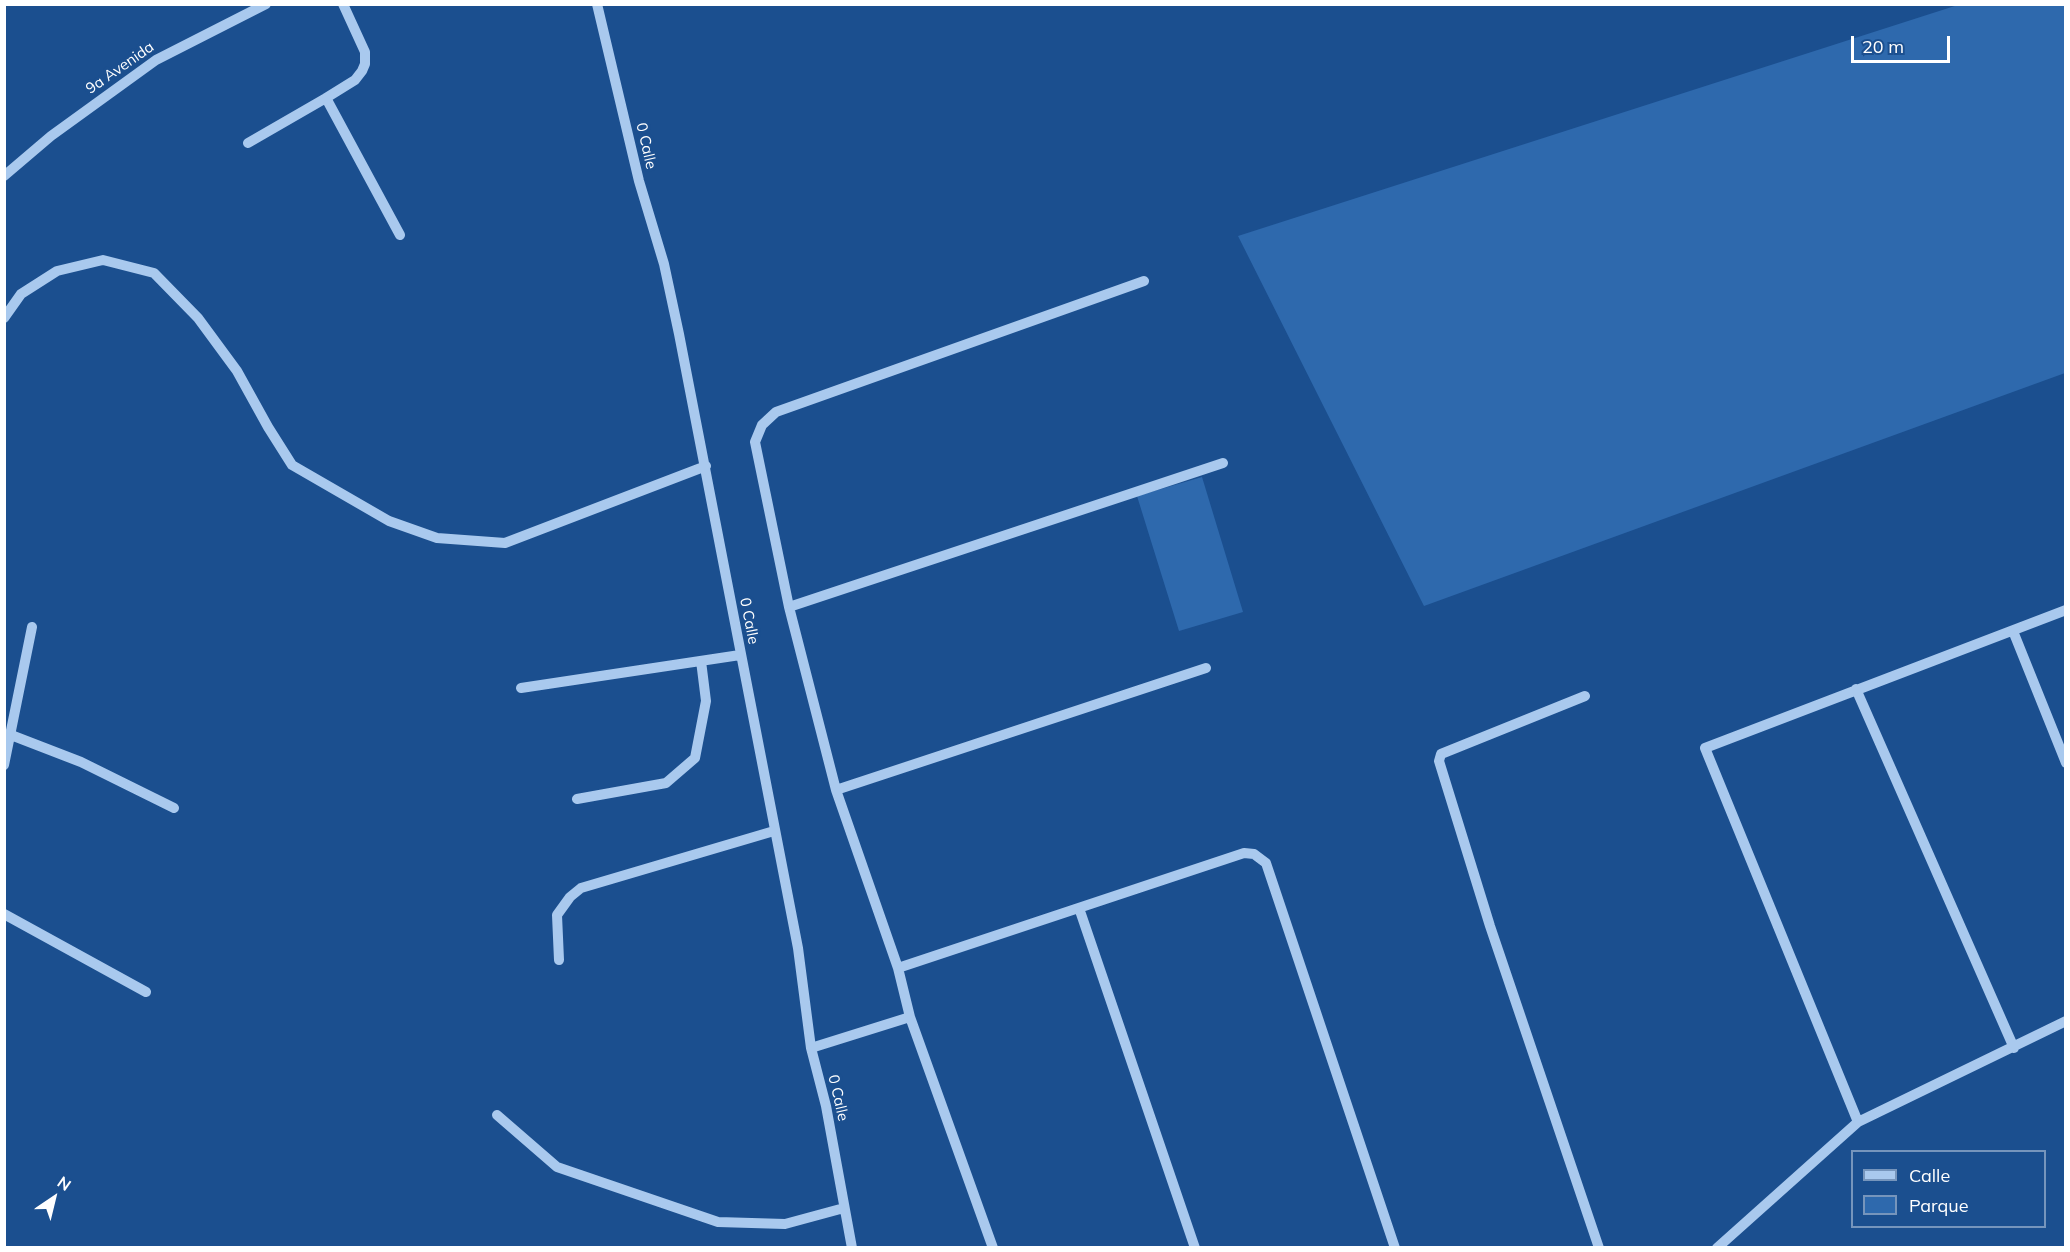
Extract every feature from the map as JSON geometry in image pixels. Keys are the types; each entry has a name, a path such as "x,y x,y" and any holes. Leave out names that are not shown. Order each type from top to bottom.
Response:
{"street":[{"name":"9a Avenida","path":"4,176 51,136 156,60 266,4"},
{"path":"248,143 355,80 365,64 365,52 343,4"},
{"name":"0 Calle","path":"597,4 639,181 664,264 706,466 740,655 798,948 811,1048 826,1106 852,1248"},
{"path":"326,98 400,235"},
{"path":"4,318 21,294 57,271 103,260 154,273 198,318 237,371 292,465 389,521 437,538 505,543 706,466"},
{"path":"993,1248 910,1017 898,968 836,790 789,607 755,442 762,425 776,412 1144,281"},
{"path":"789,607 1223,463"},
{"path":"1858,1122 1705,748 2066,610"},
{"path":"4,765 32,627"},
{"path":"2013,631 2066,763"},
{"path":"521,688 740,655"},
{"path":"577,799 666,783 695,758 706,701 701,661"},
{"path":"836,790 1206,668"},
{"path":"1856,689 2014,1047"},
{"path":"1586,696 1441,754 1439,761 1490,926 1599,1248"},
{"path":"11,735 81,762 174,808"},
{"path":"559,960 557,915 570,897 581,888 774,831"},
{"path":"898,968 1244,853 1254,854 1266,863 1395,1248"},
{"path":"1079,908 1195,1248"},
{"path":"4,914 146,992"},
{"path":"811,1048 910,1017"},
{"path":"1717,1248 1858,1122 2066,1021"},
{"path":"497,1115 557,1167 718,1222 785,1224 844,1209"}],"green space":[{"path":"1961,4 2065,5 2065,373 1424,606 1238,236"},
{"path":"1202,477 1243,612 1179,631 1137,496"}]}
